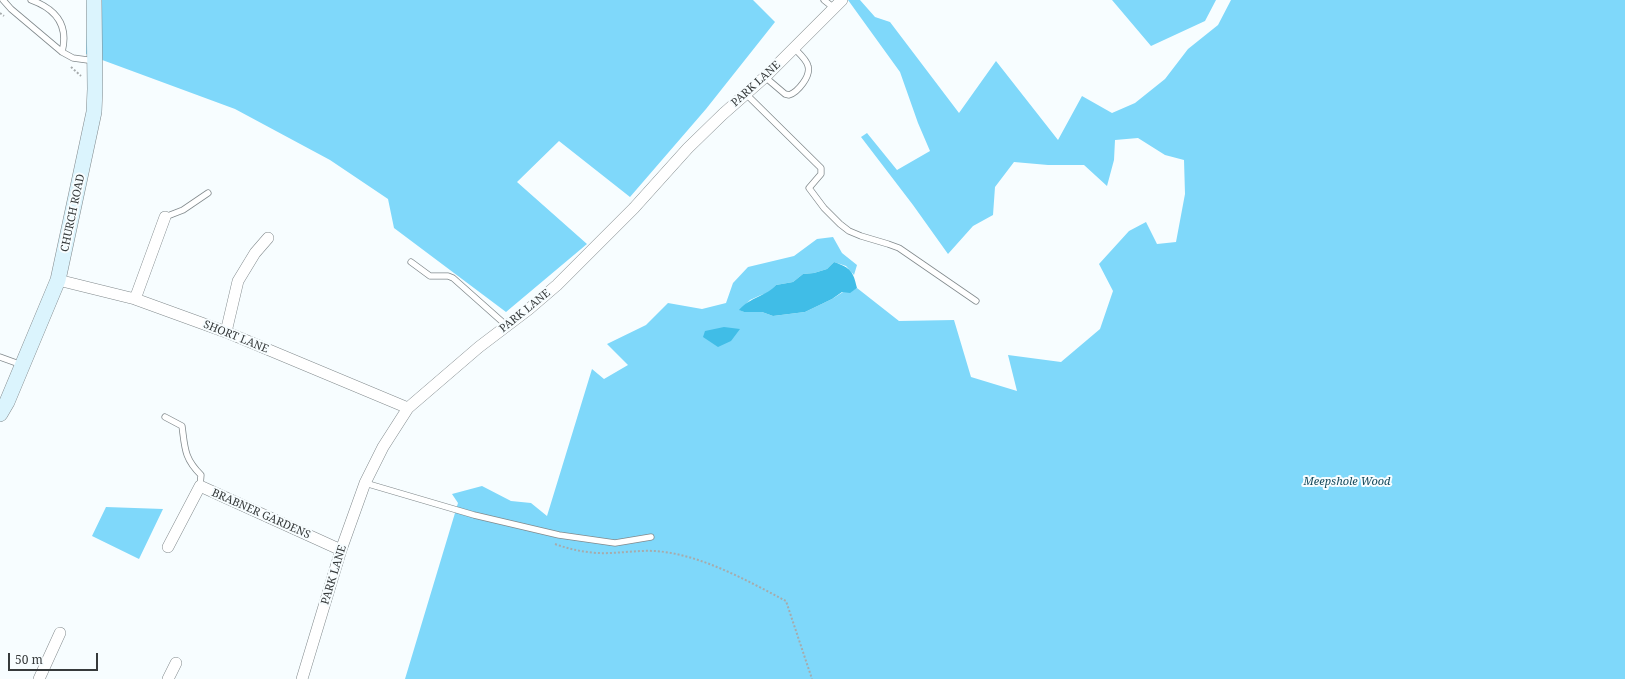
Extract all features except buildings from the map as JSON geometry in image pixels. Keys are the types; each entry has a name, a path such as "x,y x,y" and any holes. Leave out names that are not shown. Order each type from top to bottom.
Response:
{"street":[{"name":"CHURCH ROAD","path":"0,414 7,402 58,280 94,112 94,0"},
{"name":"PARK LANE","path":"302,679 341,550 365,483 383,447 408,408 479,347 557,285 634,208 688,148 723,114 765,78 842,0"},
{"path":"135,299 165,217"},
{"path":"226,332 238,281 255,253 268,238"},
{"name":"SHORT LANE","path":"58,280 135,299 226,332 408,408"},
{"name":"BRABNER GARDENS","path":"168,547 200,486 341,550"},
{"path":"39,679 60,633"},
{"path":"168,679 176,663"}],"lane":[{"path":"4,2 12,0"},
{"path":"32,0 44,6 60,20 64,38 62,52"},
{"path":"824,0 834,8"},
{"path":"4,2 62,52 73,58 95,61"},
{"path":"765,78 785,94 789,95 796,90 806,77 809,69 806,62 794,48"},
{"path":"746,94 821,168 821,174 809,188 824,208 840,224 862,236 899,248 976,300"},
{"path":"165,217 183,210 208,193"},
{"path":"411,262 430,276 448,276 453,278 507,326"},
{"path":"0,357 23,365"},
{"path":"165,416 182,426 183,443 189,460 193,467 201,475 200,486"},
{"path":"365,483 474,515 559,535 615,543 651,537"}],"path":[{"path":"554,544 574,550 598,553 654,551 683,555 738,576 786,601 812,679"}],"green space":[{"path":"88,0 753,0 775,22 706,109 630,197 559,141 517,182 587,244 506,312 394,228 388,199 330,160 235,109 86,54"},
{"name":"Meepshole Wood","path":"848,0 860,0 875,17 890,22 959,113 996,61 1058,140 1082,96 1112,113 1135,103 1165,79 1188,49 1218,25 1231,0 1625,0 1625,679 405,679 458,503 452,494 482,486 511,501 531,503 547,516 592,369 604,379 628,365 607,344 646,325 668,303 702,309 726,303 733,283 748,267 794,256 817,239 833,237 842,253 857,265 854,275 846,266 834,262 827,269 814,273 803,274 793,282 776,285 771,292 750,300 740,310 744,312 762,312 773,316 805,312 843,292 850,292 857,288 899,321 954,320 971,377 1017,391 1008,355 1061,362 1100,329 1113,291 1099,264 1129,231 1146,222 1157,244 1176,242 1185,194 1184,160 1165,155 1138,138 1115,140 1114,160 1107,186 1084,165 1048,165 1014,162 995,187 993,215 973,226 948,254 861,137 867,133 897,170 930,151 918,123 900,72"},
{"path":"1112,0 1216,0 1205,21 1151,46"},
{"path":"106,507 163,509 139,559 92,536"}],"shaded area":[{"path":"834,262 848,268 852,274 857,288 850,293 842,292 832,299 805,312 773,316 762,312 744,312 739,310 748,302 768,292 776,285 793,282 803,274 814,273 827,269"},
{"path":"724,327 740,329 731,341 718,347 703,337 705,331"}]}
